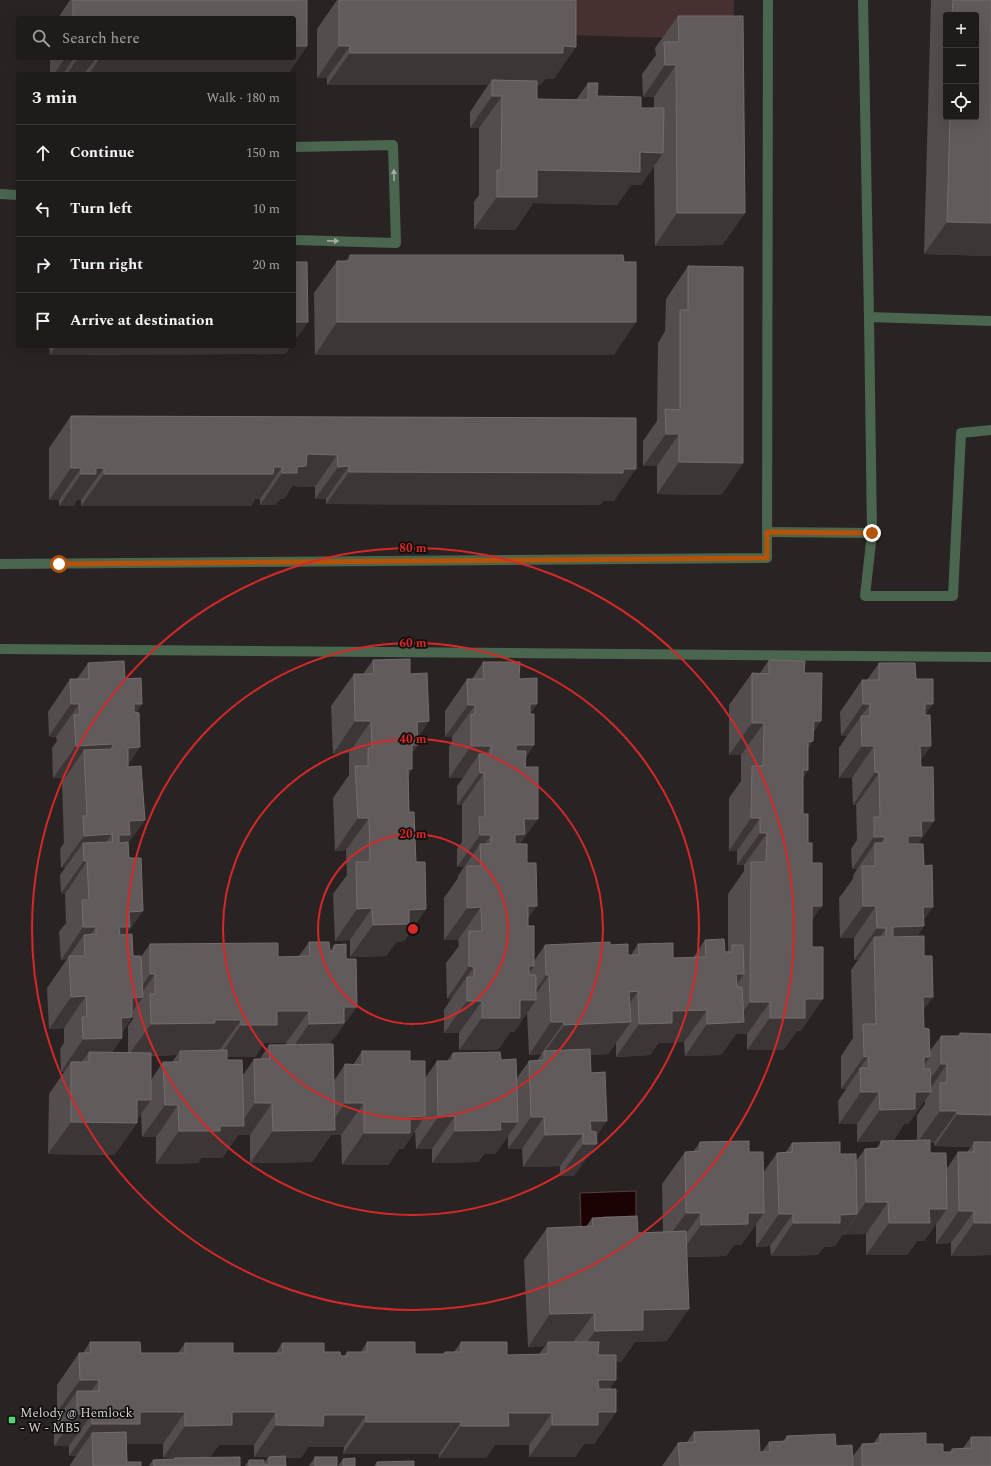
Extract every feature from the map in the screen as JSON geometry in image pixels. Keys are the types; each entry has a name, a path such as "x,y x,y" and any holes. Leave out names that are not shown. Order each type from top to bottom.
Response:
{"lane":[{"path":"0,564 767,558 768,0"},
{"path":"864,0 872,533 865,596 953,596 961,433 991,430"},
{"path":"296,147 393,145 396,243 296,240"},
{"path":"0,194 16,195"},
{"path":"869,317 991,322"},
{"path":"767,532 872,533"},
{"path":"0,649 991,657"}],"shaded area":[{"path":"574,0 734,0 733,40 573,35"},
{"path":"636,1191 636,1217 603,1217 602,1227 581,1228 580,1193"}],"building":[{"path":"73,0 307,0 307,46 296,46 296,16 73,16"},
{"path":"339,0 576,0 576,47 563,46 563,53 350,53 350,46 339,46"},
{"path":"953,0 991,0 991,223 947,222 950,120 979,120 979,12 952,12"},
{"path":"678,16 743,16 745,213 677,213 676,65 665,65 664,42 679,42"},
{"path":"492,80 537,81 537,99 588,100 588,83 598,83 597,96 641,97 641,108 664,108 663,153 640,152 640,172 537,170 537,197 497,197 497,170 501,170 502,96 492,96"},
{"path":"350,255 623,255 624,262 636,262 636,322 337,322 337,261 350,261"},
{"path":"296,262 307,262 308,322 296,322"},
{"path":"688,266 743,267 743,463 679,462 679,434 666,434 665,409 680,410 680,310 688,310"},
{"path":"71,416 636,418 636,469 623,469 623,473 349,472 349,466 338,467 337,455 307,454 306,466 297,467 297,473 282,473 282,467 274,467 273,474 104,474 104,468 96,468 96,474 81,474 81,468 71,468"},
{"path":"410,659 410,674 427,673 429,721 417,722 418,745 412,745 412,769 408,769 409,812 414,812 416,862 425,862 426,909 409,910 409,924 373,925 372,908 357,909 356,862 370,862 369,818 358,818 355,766 368,766 368,748 372,748 371,721 355,721 354,674 374,674 373,660"},
{"path":"769,660 805,661 804,673 822,673 821,721 814,721 813,741 808,742 808,770 803,770 803,814 808,814 808,843 812,843 812,863 822,863 822,906 812,906 812,947 823,947 823,999 805,999 805,1018 770,1018 770,1002 750,1002 751,862 766,862 767,833 760,833 760,818 751,818 752,766 763,766 764,727 764,723 752,723 752,673 769,674"},
{"path":"124,661 125,679 141,678 142,704 134,704 134,712 139,713 140,747 128,748 128,767 141,766 145,820 129,821 130,835 119,835 119,843 128,842 129,858 141,858 143,911 129,912 130,927 119,927 120,935 132,934 133,956 141,956 143,997 132,998 132,1017 121,1018 122,1038 83,1039 82,1017 87,1017 86,996 71,997 69,956 85,956 84,935 96,934 96,927 83,927 82,900 89,900 87,861 84,861 83,843 113,842 112,834 84,836 83,816 87,816 84,750 113,749 113,744 76,746 74,715 80,715 79,704 71,704 70,679 89,679 88,663"},
{"path":"483,662 520,662 519,679 537,678 537,704 530,704 530,714 534,714 534,745 516,745 516,751 526,751 525,767 538,767 538,819 524,819 525,834 515,835 515,844 527,844 527,863 536,863 537,906 528,906 528,926 534,926 534,966 529,966 529,975 536,975 536,1000 520,1000 520,1018 482,1018 482,1001 467,1001 467,977 474,977 474,967 469,966 469,931 482,931 481,907 467,908 467,866 481,866 480,844 491,844 491,835 480,835 479,817 485,817 484,773 480,773 479,754 491,754 491,746 471,746 471,715 475,714 475,705 468,705 467,679 484,679"},
{"path":"879,663 915,663 916,679 933,679 933,704 925,704 925,715 930,715 931,746 920,746 921,767 933,767 934,821 921,821 922,836 908,836 908,844 923,844 924,866 932,865 933,907 923,907 924,926 893,927 893,937 924,936 924,956 932,956 933,997 923,997 924,1028 929,1029 930,1057 924,1057 924,1069 930,1069 931,1092 915,1092 915,1109 880,1110 879,1092 861,1092 860,1068 869,1068 868,1056 864,1057 863,1024 876,1024 874,937 886,937 886,928 877,928 876,906 863,906 862,866 875,866 875,843 885,843 885,837 874,837 874,817 880,817 879,773 875,772 874,746 862,746 861,716 870,716 870,704 863,704 862,680 879,680"},
{"path":"724,939 725,952 732,952 732,945 743,945 744,974 736,974 737,987 742,987 744,1022 707,1024 707,1010 672,1011 672,1023 639,1024 638,991 629,992 631,1022 564,1025 564,1022 551,1022 549,975 546,975 545,945 610,942 610,945 628,944 628,955 639,955 638,944 673,943 673,958 706,957 705,940"},
{"path":"309,942 329,942 330,951 334,952 334,945 346,944 346,959 356,959 357,1007 344,1007 344,1023 309,1024 309,1011 277,1011 277,1025 241,1025 241,1020 215,1020 215,1023 151,1024 150,994 155,994 155,974 150,974 150,944 278,943 278,957 310,956"},
{"path":"960,1033 991,1034 991,1115 957,1114 957,1111 940,1111 940,1083 947,1083 947,1064 941,1064 941,1036 960,1036"},
{"path":"333,1044 335,1130 273,1131 272,1103 255,1103 254,1059 270,1059 269,1045"},
{"path":"590,1049 591,1073 605,1072 607,1121 590,1121 591,1131 596,1132 597,1144 583,1144 583,1134 545,1135 544,1117 531,1117 529,1061 544,1060 544,1051"},
{"path":"227,1050 227,1060 242,1060 244,1126 220,1126 220,1131 179,1131 178,1105 165,1105 163,1062 180,1062 180,1051"},
{"path":"362,1051 410,1051 410,1061 425,1061 425,1116 410,1117 410,1133 364,1133 364,1103 345,1103 345,1064 362,1065"},
{"path":"89,1052 151,1053 151,1100 137,1100 137,1123 71,1122 71,1062 89,1062"},
{"path":"500,1052 501,1060 516,1059 518,1122 500,1122 501,1130 455,1131 455,1116 438,1117 437,1061 453,1061 453,1053"},
{"path":"930,1140 930,1153 946,1153 947,1209 929,1209 930,1223 889,1223 888,1202 866,1202 865,1149 881,1148 881,1141"},
{"path":"749,1141 749,1152 763,1152 764,1213 748,1213 748,1224 701,1225 701,1213 686,1213 685,1152 700,1151 700,1142"},
{"path":"840,1142 840,1154 856,1154 857,1214 840,1215 840,1223 793,1223 793,1214 779,1214 777,1153 792,1152 792,1143"},
{"path":"974,1142 991,1142 991,1223 974,1223 974,1211 959,1211 958,1152 974,1152"},
{"path":"637,1216 638,1233 686,1231 689,1309 643,1310 643,1330 595,1331 594,1313 550,1314 547,1228 593,1226 592,1218"},
{"path":"90,1342 140,1342 141,1353 185,1353 185,1343 233,1343 233,1353 283,1353 282,1343 324,1343 324,1352 340,1352 341,1356 348,1356 347,1352 367,1352 367,1342 415,1342 415,1354 445,1354 445,1352 461,1352 461,1342 507,1342 507,1355 548,1354 548,1342 599,1342 598,1355 616,1355 616,1380 598,1380 599,1389 616,1389 616,1412 598,1412 598,1425 552,1425 552,1413 508,1413 509,1426 461,1426 461,1422 366,1422 366,1415 324,1415 323,1426 276,1425 276,1412 232,1412 232,1425 185,1426 185,1412 140,1412 140,1424 92,1424 92,1414 77,1414 77,1391 99,1391 99,1380 80,1380 79,1353 91,1353"},
{"path":"759,1430 760,1452 770,1452 769,1442 787,1441 787,1436 835,1434 836,1446 852,1445 853,1466 680,1466 678,1443 695,1442 694,1432"},
{"path":"126,1432 127,1462 141,1462 141,1466 93,1466 92,1433"},
{"path":"926,1433 926,1444 943,1444 943,1452 952,1452 952,1449 972,1448 971,1437 991,1437 991,1466 862,1466 862,1444 880,1443 880,1434"},
{"path":"285,1456 286,1466 249,1466 249,1460 264,1460 264,1465 269,1465 269,1457"},
{"path":"240,1457 240,1466 154,1466 153,1460 175,1458"},
{"path":"315,1457 337,1457 337,1466 315,1466"},
{"path":"355,1458 355,1466 343,1466 343,1459"},
{"path":"414,1461 414,1466 377,1466 377,1462"}],"place":[{"name":"Melody @ Hemlock - W - MB5","path":"12,1420"}],"route":[{"path":"59,564 767,558 767,532 872,533"}]}
